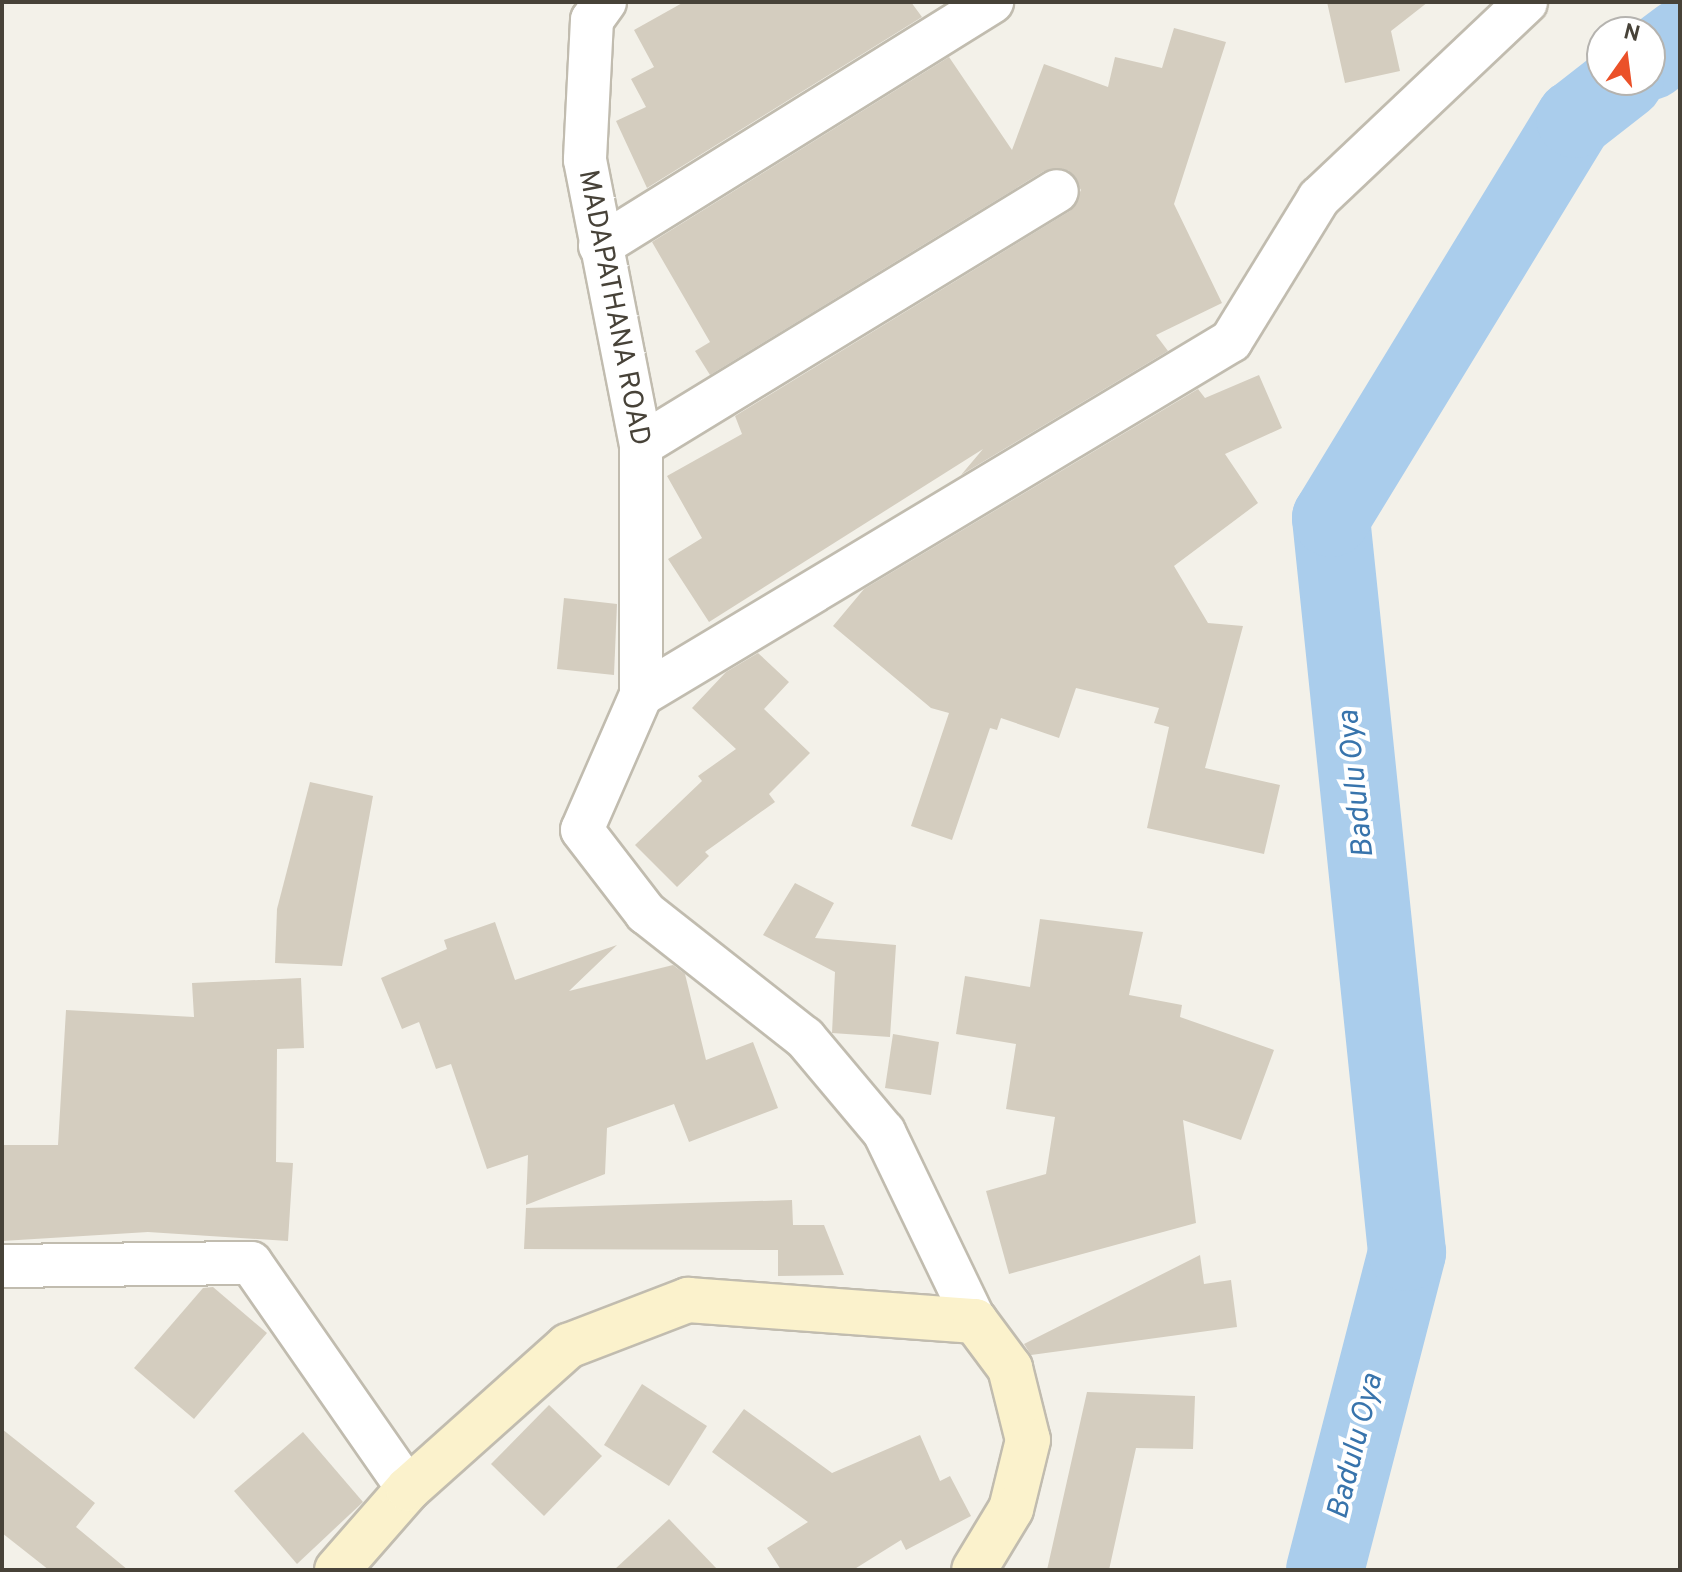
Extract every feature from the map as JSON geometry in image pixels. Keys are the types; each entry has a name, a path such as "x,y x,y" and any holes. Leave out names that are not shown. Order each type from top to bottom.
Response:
{"street":[{"name":"MADAPATHANA ROAD","path":"605,2 592,20 585,160 641,445 641,695 582,830 646,913 805,1038 884,1132 975,1321"},
{"path":"600,246 992,2"},
{"path":"641,695 1231,341 1319,198 1526,2"},
{"path":"641,445 1057,191"},
{"path":"2,1266 251,1263 408,1489"},
{"path":"337,1570 408,1489 568,1346 688,1300 975,1321 1010,1368 1028,1440 1011,1509 974,1570"}],"building":[{"path":"684,2 911,2 922,17 647,188 616,121 646,107 631,79 654,67 634,30"},
{"path":"1327,2 1428,2 1391,31 1400,71 1345,83"},
{"path":"1174,28 1226,42 1174,204 1222,303 1156,335 1168,351 961,475 983,449 709,622 668,559 702,538 667,476 742,434 735,416 1070,211 1081,190 1068,170 1044,171 710,375 695,351 710,342 652,242 949,57 1012,150 1044,64 1108,87 1115,57 1162,68"},
{"path":"1259,375 1282,428 1225,454 1258,503 1174,566 1208,623 1243,626 1205,768 1280,785 1264,854 1147,828 1169,727 1154,723 1159,708 1076,688 1059,738 1001,718 997,730 990,728 952,840 911,826 949,713 931,708 833,626 864,589 1198,389 1205,398"},
{"path":"564,598 617,604 614,675 557,669"},
{"path":"758,653 789,682 764,709 810,753 769,794 775,802 705,852 709,856 677,887 635,845 702,781 698,776 736,749 692,708 726,672"},
{"path":"310,782 373,796 342,966 275,963 277,909"},
{"path":"795,883 834,903 815,938 896,945 890,1037 832,1033 835,972 763,935"},
{"path":"1040,919 1143,932 1129,995 1182,1005 1180,1017 1274,1050 1241,1140 1183,1120 1196,1223 1009,1274 986,1191 1046,1174 1055,1117 1006,1109 1016,1044 956,1034 965,976 1030,987"},
{"path":"495,922 515,980 617,945 569,991 673,965 685,974 706,1060 753,1042 778,1108 689,1142 674,1104 607,1128 605,1174 526,1205 528,1155 487,1169 451,1064 436,1069 419,1022 402,1029 381,978 447,949 444,940"},
{"path":"301,978 304,1048 277,1049 276,1162 293,1163 288,1241 148,1232 2,1241 2,1145 58,1145 66,1010 194,1017 192,983"},
{"path":"893,1034 939,1042 931,1095 885,1088"},
{"path":"792,1200 793,1225 824,1225 844,1275 778,1276 778,1250 524,1249 526,1208"},
{"path":"1200,1255 1204,1284 1231,1280 1237,1327 1031,1355 1024,1344"},
{"path":"213,1287 267,1333 194,1419 134,1368 203,1288"},
{"path":"642,1384 707,1426 669,1486 604,1445"},
{"path":"1087,1392 1195,1396 1193,1449 1136,1448 1109,1570 1047,1570"},
{"path":"549,1405 602,1456 544,1516 491,1464"},
{"path":"744,1409 832,1473 920,1435 940,1481 950,1476 971,1516 906,1550 901,1540 853,1570 781,1570 767,1548 808,1522 712,1452"},
{"path":"2,1429 95,1503 76,1527 128,1570 49,1570 2,1533"},
{"path":"303,1432 363,1502 297,1564 234,1491"},
{"path":"669,1519 718,1570 614,1570"}],"waterway":[{"name":"Badulu Oya","path":"1666,49 1680,38"},
{"name":"Badulu Oya","path":"1325,1570 1407,1252 1331,518 1575,119 1604,96"}]}
